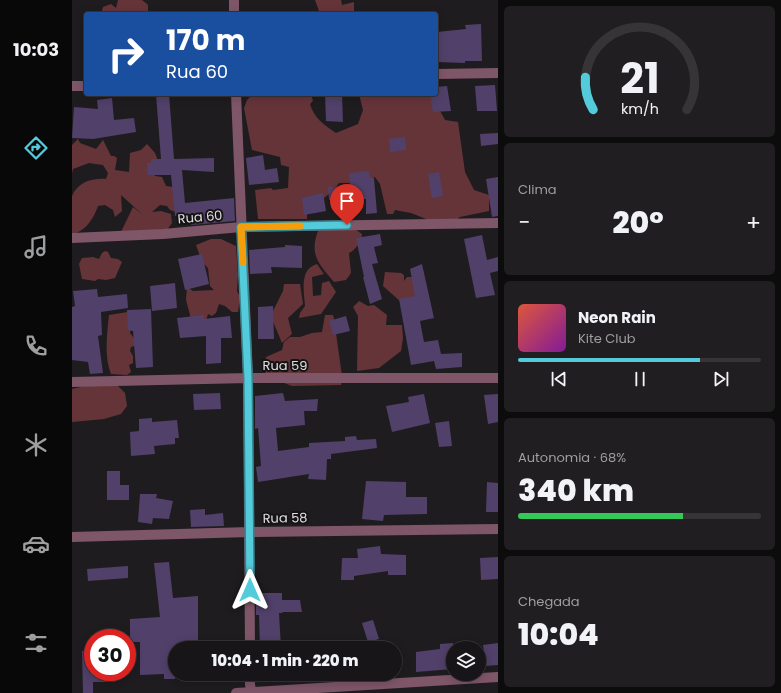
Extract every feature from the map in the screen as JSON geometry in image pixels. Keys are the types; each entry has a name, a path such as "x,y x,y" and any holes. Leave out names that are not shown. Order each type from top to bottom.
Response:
{"street":[{"path":"234,0 234,12"},
{"path":"438,74 498,73"},
{"path":"72,86 84,86"},
{"path":"236,96 248,378 250,641"},
{"name":"Rua 60","path":"72,238 163,234 241,227 498,223"},
{"name":"Rua 59","path":"72,382 248,378 498,378"},
{"name":"Rua 58","path":"72,537 250,532 498,529"},
{"path":"236,693 498,677"},
{"path":"250,681 250,692"}],"shaded area":[{"path":"118,0 142,0 148,5 148,12 102,12 103,7 111,4 116,8"},
{"path":"315,0 341,0 342,5 354,2 354,12 319,12"},
{"path":"251,96 312,96 313,101 310,104 314,113 324,124 336,133 358,124 363,110 360,96 436,96 437,105 445,120 458,122 465,172 474,190 489,195 489,211 460,217 446,227 411,213 395,210 393,214 387,214 380,184 375,177 360,183 339,183 335,189 307,212 307,219 258,219 255,190 288,188 289,167 281,165 280,157 252,150 244,108 247,100"},
{"path":"78,139 80,143 96,149 103,140 111,156 117,158 115,170 129,172 130,153 141,150 147,144 155,153 157,158 153,172 155,176 162,177 166,186 174,187 176,212 170,210 167,206 160,205 152,212 161,211 171,214 172,223 167,230 119,236 133,207 143,215 121,195 122,211 115,217 113,210 105,205 98,206 88,224 77,233 72,234 72,196 82,184 91,180 106,179 108,173 103,165 89,163 73,169 72,174 72,145"},
{"path":"356,230 362,234 358,245 349,253 351,273 346,280 334,282 317,259 315,253 315,239 318,231"},
{"path":"211,239 221,239 236,246 238,275 237,291 240,297 238,312 232,312 225,306 219,304 216,313 212,316 208,314 206,321 191,319 186,300 187,287 193,291 214,290 210,286 208,268 202,262 196,245"},
{"path":"105,251 108,252 111,258 118,259 122,262 115,278 106,280 98,279 95,281 82,279 79,264 82,258 93,257 99,259"},
{"path":"317,264 324,274 312,277 313,296 321,295 322,283 329,281 336,292 321,314 299,318 300,313 305,306 305,276 311,267"},
{"path":"385,272 401,273 404,275 404,281 407,277 417,277 415,299 401,302 383,286"},
{"path":"284,284 300,284 303,304 288,318 292,334 282,343 272,319 273,311 283,291"},
{"path":"359,301 368,306 374,305 387,315 386,325 402,325 403,338 401,351 379,368 357,371 358,316 353,307"},
{"path":"128,312 131,328 130,333 135,339 135,346 131,347 130,351 133,356 133,363 129,365 131,372 127,375 111,374 107,360 109,315"},
{"path":"325,315 333,315 334,319 342,376 341,385 292,386 266,376 266,357 282,350 284,342 290,337 300,337 312,333 322,332"},
{"path":"117,385 125,393 127,406 121,414 104,419 72,422 72,389 85,386"}],"building":[{"path":"481,24 482,61 465,61 465,63 438,62 438,32 466,29 465,25"},
{"path":"495,85 497,111 477,111 475,86"},
{"path":"447,86 451,111 433,112 430,96 438,96 438,87"},
{"path":"156,96 169,96 174,159 214,158 214,172 182,170 185,203 234,198 235,221 191,225 190,214 175,216 171,175 148,175 147,163 151,163 151,159 161,159"},
{"path":"325,96 342,96 343,122 326,121"},
{"path":"112,98 114,120 134,118 136,132 93,139 72,138 74,107 98,109 97,100"},
{"path":"498,133 498,144 481,146 480,134"},
{"path":"405,137 406,150 390,152 389,139"},
{"path":"263,155 265,170 277,168 279,182 249,185 246,158"},
{"path":"369,171 370,178 374,178 377,213 366,214 366,199 329,200 328,187 350,187 349,173"},
{"path":"439,172 443,196 432,198 428,174"},
{"path":"498,177 498,216 492,217 486,179"},
{"path":"323,193 326,211 304,215 302,198"},
{"path":"380,234 382,245 374,247 378,263 372,264 382,299 370,304 363,277 356,238"},
{"path":"482,235 487,260 498,257 498,271 490,273 495,295 476,298 464,239"},
{"path":"285,245 302,246 302,268 271,267 272,273 250,274 249,250 285,247"},
{"path":"202,254 209,284 185,290 178,259"},
{"path":"422,264 434,318 420,321 424,342 438,340 441,354 462,353 462,367 436,369 434,361 411,365 399,299 415,296 410,269"},
{"path":"175,283 177,308 152,311 150,286"},
{"path":"97,289 98,297 127,294 128,308 101,312 102,335 98,336 103,373 90,374 88,362 72,360 72,307 75,306 73,291"},
{"path":"273,306 274,339 258,339 258,307"},
{"path":"151,309 153,367 136,368 133,331 128,330 127,310"},
{"path":"204,315 204,319 230,316 232,338 221,338 221,363 206,364 206,336 180,338 177,318"},
{"path":"346,316 350,331 333,335 329,321"},
{"path":"220,393 221,409 194,410 193,394"},
{"path":"283,393 285,401 318,399 317,411 304,411 305,425 276,428 278,451 309,447 309,443 345,441 345,437 356,436 357,440 376,439 377,448 331,454 331,459 327,459 326,480 308,479 309,474 258,482 256,467 261,466 258,428 255,429 255,396"},
{"path":"424,394 430,423 392,432 386,406 409,402 408,397"},
{"path":"498,394 498,422 488,424 484,395"},
{"path":"152,418 152,422 177,420 179,438 175,438 175,444 154,446 155,454 131,456 130,432 139,431 139,419"},
{"path":"449,421 452,446 439,447 435,423"},
{"path":"107,471 120,471 120,485 129,485 129,500 107,500"},
{"path":"366,481 406,482 406,497 427,497 427,514 384,515 383,521 362,519"},
{"path":"487,482 498,483 498,512 486,512"},
{"path":"140,494 157,494 156,498 173,501 169,519 153,518 152,524 138,522"},
{"path":"205,509 205,515 223,513 224,526 191,527 190,510"},
{"path":"380,546 381,554 406,555 406,575 388,575 388,571 354,576 354,580 341,580 342,558 358,558 357,549"},
{"path":"498,557 498,579 481,580 480,558"},
{"path":"169,562 173,598 198,596 198,641 168,641 168,679 164,679 164,674 140,675 140,642 136,642 136,629 130,629 130,619 160,617 154,563"},
{"path":"128,566 128,578 88,581 87,569"},
{"path":"256,593 282,593 282,600 300,600 302,612 279,613 281,641 260,641 259,615 256,615"},
{"path":"373,620 379,639 368,641 362,623"},
{"path":"498,643 498,665 486,666 486,645"},
{"path":"440,644 446,644 446,670 416,672 416,652 440,649"},
{"path":"82,651 84,651 84,681 115,682 93,682 93,693 83,693"}],"slow traffic":[{"path":"243,262 241,227 300,226"}],"route":[{"path":"250,590 248,378 241,227 347,225"}]}
